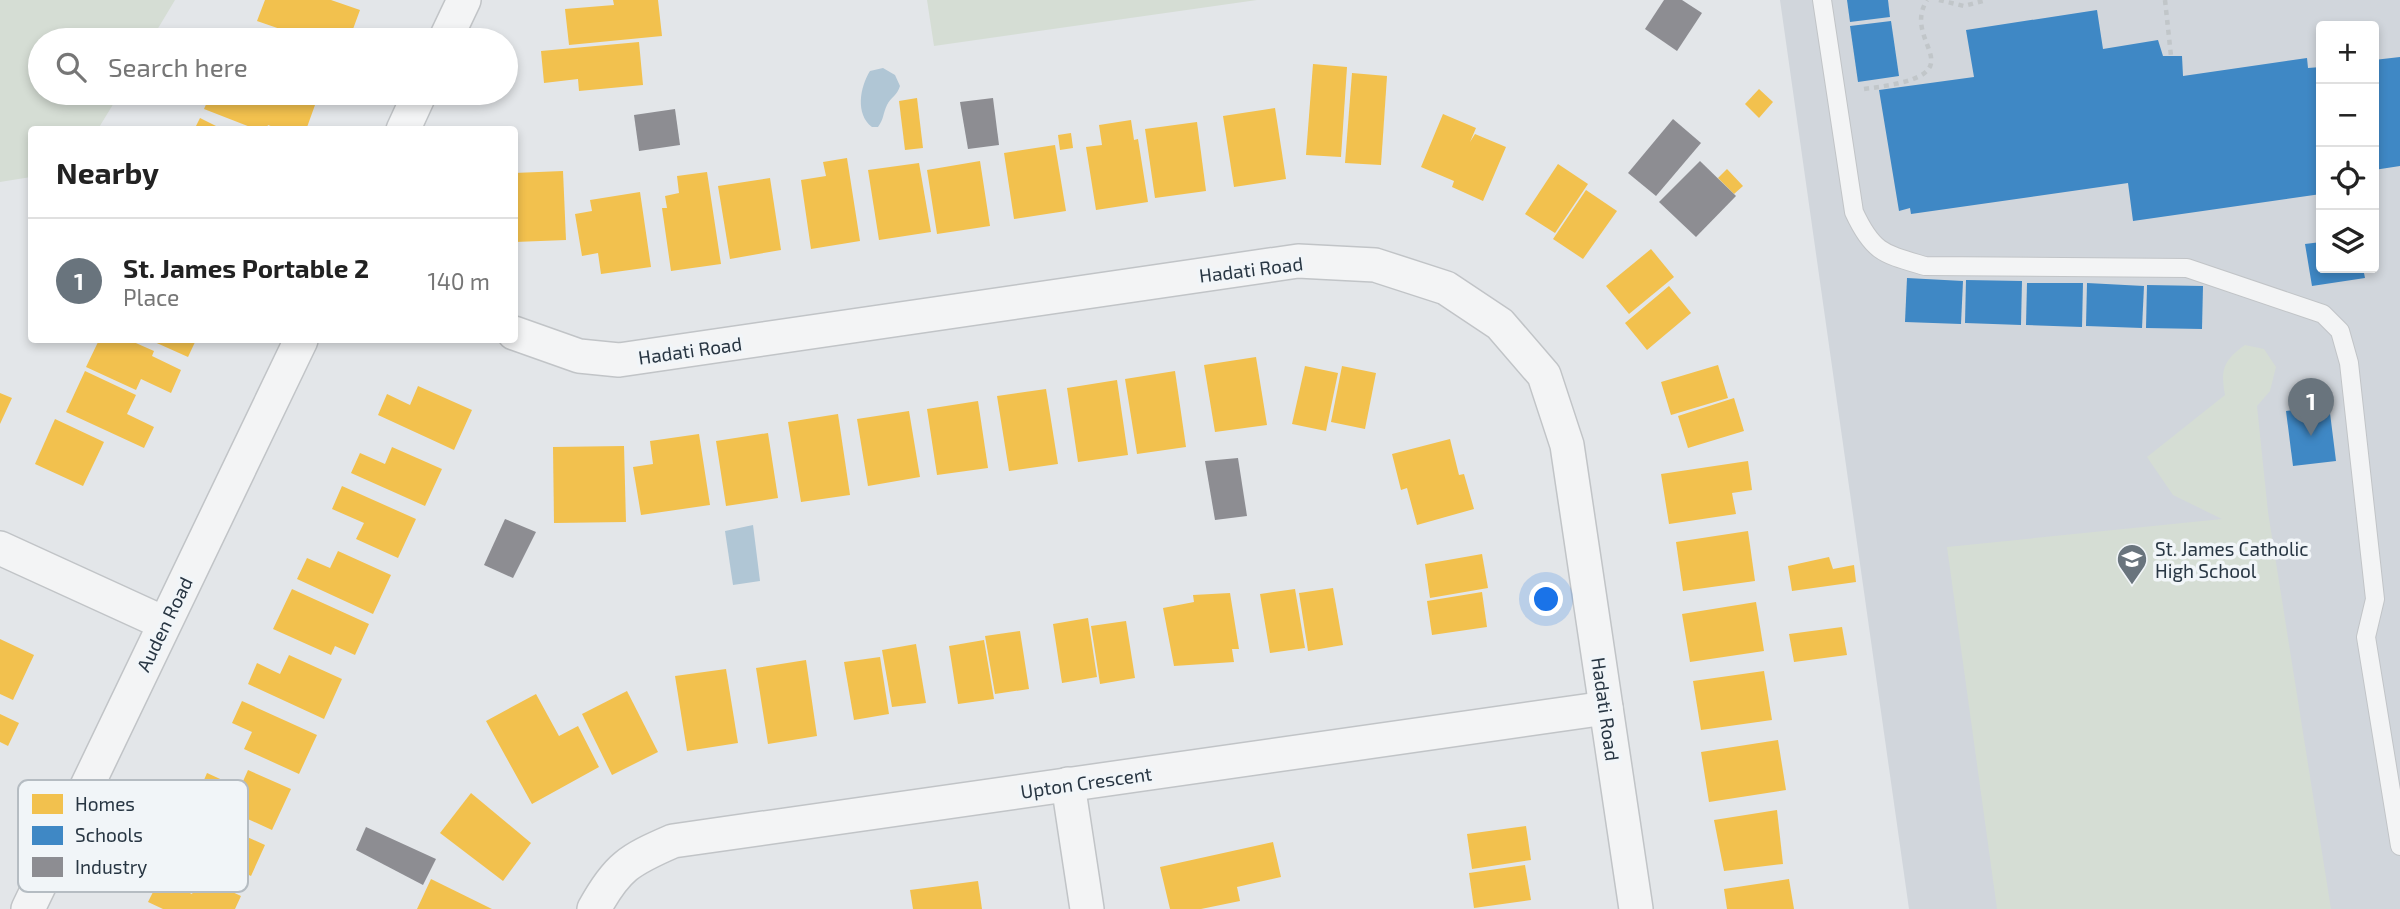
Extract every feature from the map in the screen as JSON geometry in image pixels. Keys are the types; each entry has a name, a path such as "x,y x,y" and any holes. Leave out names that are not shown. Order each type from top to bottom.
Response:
{"street":[{"path":"451,28 464,0"},
{"path":"405,126 414,105"},
{"name":"Hadati Road","path":"518,334 579,356 619,360 1298,261 1375,264 1446,288 1500,324 1544,375 1567,445 1636,909"},
{"name":"Auden Road","path":"89,780 300,343"},
{"path":"0,548 164,623"},
{"name":"Upton Crescent","path":"594,909 610,879 639,856 673,841 1606,708"},
{"path":"1068,785 1087,909"},
{"name":"Auden Road","path":"28,909 36,892"}],"lane":[{"path":"1822,0 1854,212 1866,238 1888,255 1925,266 2187,268 2323,314 2340,331 2349,363 2375,599 2366,637 2400,846"}],"path":[{"path":"1836,92 1909,83 1923,77 1930,64 1932,51 1921,25 1927,0"},
{"path":"1938,0 1964,6 1987,0"},
{"path":"2165,0 2171,57"}],"shaded area":[{"path":"0,0 175,0 158,28 28,28 28,105 113,105 100,126 28,126 28,177 0,182"},
{"path":"927,0 1257,0 934,46"},
{"name":"St. James Catholic High School","path":"1780,0 2400,0 2400,909 1909,909"},
{"path":"2245,345 2264,349 2276,367 2270,391 2257,406 2268,512 2331,909 1997,909 1947,547 2222,519 2173,495 2147,457 2225,395 2225,366 2232,355"}],"water":[{"path":"883,68 895,75 900,86 887,105 878,127 872,127 861,108 862,92 870,71"},
{"path":"753,525 760,581 733,585 725,531"}],"building: Homes":[{"path":"265,0 331,0 360,10 353,28 277,28 257,21"},
{"path":"613,0 658,0 662,36 569,45 565,9 614,5"},
{"path":"639,42 643,85 579,91 578,79 544,83 541,51"},
{"path":"1313,64 1347,67 1341,157 1306,155"},
{"path":"1352,73 1387,76 1381,165 1345,163"},
{"path":"1759,89 1773,102 1759,118 1745,104"},
{"path":"917,98 923,148 905,150 899,101"},
{"path":"206,105 315,105 307,126 248,126 204,109"},
{"path":"1275,108 1286,179 1234,187 1223,116"},
{"path":"1443,114 1476,128 1470,142 1475,134 1506,147 1483,201 1452,187 1454,181 1421,167"},
{"path":"200,118 216,126 196,126"},
{"path":"1131,120 1134,140 1138,139 1148,202 1096,210 1086,147 1102,145 1099,125"},
{"path":"1197,122 1206,191 1155,198 1145,129"},
{"path":"1071,133 1073,148 1060,150 1058,135"},
{"path":"1055,145 1066,211 1014,219 1004,153"},
{"path":"847,158 860,241 811,249 801,180 826,176 823,162"},
{"path":"980,161 990,226 937,234 927,170"},
{"path":"919,163 931,232 879,240 868,170"},
{"path":"1558,164 1588,184 1555,233 1525,214"},
{"path":"1727,169 1743,186 1734,194 1718,178"},
{"path":"563,171 566,240 518,242 518,173"},
{"path":"707,172 721,264 671,271 662,208 667,208 665,196 679,193 677,176"},
{"path":"770,178 781,250 730,259 718,186"},
{"path":"1586,190 1617,211 1583,259 1553,239"},
{"path":"640,192 651,267 601,274 598,253 582,256 575,214 592,211 590,200"},
{"path":"1651,249 1674,277 1629,314 1606,286"},
{"path":"1669,286 1691,313 1647,350 1625,323"},
{"path":"98,343 136,343 154,351 152,356 181,370 171,393 141,379 136,390 86,367"},
{"path":"157,343 195,343 188,357"},
{"path":"1256,357 1267,425 1215,432 1204,365"},
{"path":"1718,365 1728,398 1671,415 1661,382"},
{"path":"1305,366 1338,373 1326,431 1292,424"},
{"path":"1342,366 1376,373 1365,429 1331,422"},
{"path":"85,371 136,395 127,414 154,427 144,448 66,412"},
{"path":"1175,371 1186,447 1137,454 1125,379"},
{"path":"1117,380 1128,455 1078,462 1067,388"},
{"path":"418,386 472,410 454,450 378,415 387,394 410,405"},
{"path":"1046,389 1058,464 1009,471 997,396"},
{"path":"0,393 12,398 0,424"},
{"path":"1734,398 1744,431 1688,448 1678,416"},
{"path":"978,401 988,468 937,475 927,409"},
{"path":"909,411 920,477 868,486 857,419"},
{"path":"838,414 850,495 801,502 788,422"},
{"path":"55,419 104,442 83,486 35,464"},
{"path":"768,433 778,498 726,506 716,441"},
{"path":"699,434 710,505 641,515 633,467 653,464 650,441"},
{"path":"1450,439 1459,475 1464,474 1474,509 1417,525 1407,488 1401,490 1392,454"},
{"path":"624,446 626,522 554,523 553,447"},
{"path":"392,447 442,469 425,506 351,473 360,453 385,464"},
{"path":"1748,461 1752,490 1732,493 1736,514 1669,524 1661,474"},
{"path":"342,486 416,519 398,558 356,539 364,523 332,509"},
{"path":"1748,531 1755,581 1683,591 1676,542"},
{"path":"338,551 391,575 373,614 297,579 307,558 330,568"},
{"path":"1482,554 1488,588 1430,598 1425,564"},
{"path":"1829,557 1833,569 1854,565 1856,582 1792,591 1788,566"},
{"path":"1333,588 1343,645 1308,651 1299,593"},
{"path":"292,589 369,624 355,655 335,646 331,655 273,629"},
{"path":"1295,589 1305,648 1270,653 1260,594"},
{"path":"1482,592 1487,627 1432,635 1427,601"},
{"path":"1230,593 1239,649 1232,649 1234,662 1174,666 1163,608 1194,602 1193,595"},
{"path":"1756,602 1764,651 1690,662 1682,614"},
{"path":"1088,618 1097,677 1062,683 1053,624"},
{"path":"1126,621 1135,678 1100,684 1091,626"},
{"path":"1842,627 1847,655 1794,662 1789,634"},
{"path":"1020,631 1029,689 995,694 985,636"},
{"path":"0,639 34,655 13,700 0,694"},
{"path":"984,640 994,699 958,704 949,646"},
{"path":"916,644 926,703 892,707 882,650"},
{"path":"289,655 342,679 324,719 248,684 257,663 280,674"},
{"path":"880,657 889,714 854,720 844,662"},
{"path":"806,660 817,736 768,744 756,668"},
{"path":"726,669 738,743 687,751 675,676"},
{"path":"1764,671 1772,720 1701,730 1693,681"},
{"path":"627,691 658,752 612,775 582,714"},
{"path":"536,694 559,736 578,726 599,767 532,804 486,721"},
{"path":"242,701 317,735 299,774 244,749 252,732 232,723"},
{"path":"0,714 19,723 8,746 0,742"},
{"path":"1778,740 1786,790 1709,802 1701,752"},
{"path":"248,770 291,789 272,830 248,819 248,780 244,780"},
{"path":"207,773 222,780 204,780"},
{"path":"471,793 531,843 503,881 440,833"},
{"path":"1777,810 1783,864 1724,871 1714,820"},
{"path":"1526,826 1531,860 1472,869 1467,834"},
{"path":"248,837 265,845 251,876 248,875"},
{"path":"1273,842 1281,877 1237,887 1240,901 1201,909 1170,909 1160,867"},
{"path":"1525,865 1531,900 1474,908 1469,873"},
{"path":"431,879 492,909 417,909"},
{"path":"1789,879 1794,909 1727,909 1724,889"},
{"path":"978,881 982,909 913,909 910,890"},
{"path":"153,892 232,892 241,896 235,909 163,909 148,902"}],"building: Schools":[{"path":"1847,0 1888,0 1890,17 1850,22"},
{"path":"2097,10 2103,49 2158,40 2163,56 2182,56 2183,76 2307,58 2308,68 2316,67 2316,195 2133,221 2128,183 1911,214 1910,208 1899,211 1879,90 1974,77 1966,30"},
{"path":"1891,21 1899,76 1858,82 1850,26"},
{"path":"2400,57 2400,166 2379,169 2379,84 2379,59"},
{"path":"2316,243 2316,273 2364,273 2365,278 2312,286 2305,244"},
{"path":"1907,278 1963,281 1961,324 1905,322"},
{"path":"1966,280 2022,281 2021,325 1965,323"},
{"path":"2027,283 2083,283 2082,327 2026,325"},
{"path":"2087,283 2144,286 2142,328 2086,326"},
{"path":"2147,285 2203,286 2202,329 2146,328"},
{"path":"2329,405 2336,461 2293,466 2286,411"}],"building: Industry":[{"path":"1664,0 1682,0 1702,13 1677,51 1645,29"},
{"path":"993,98 999,145 968,149 960,102"},
{"path":"675,109 680,145 639,151 634,115"},
{"path":"1673,119 1701,143 1656,196 1628,173"},
{"path":"1700,161 1736,196 1696,237 1659,202"},
{"path":"1238,458 1247,516 1215,520 1205,461"},
{"path":"505,519 536,532 513,578 484,565"},
{"path":"366,827 436,859 423,885 356,850"}],"place":[{"name":"St. James Portable 2","path":"2311,436"},
{"name":"St. James Catholic High School","path":"2132,586"}]}
